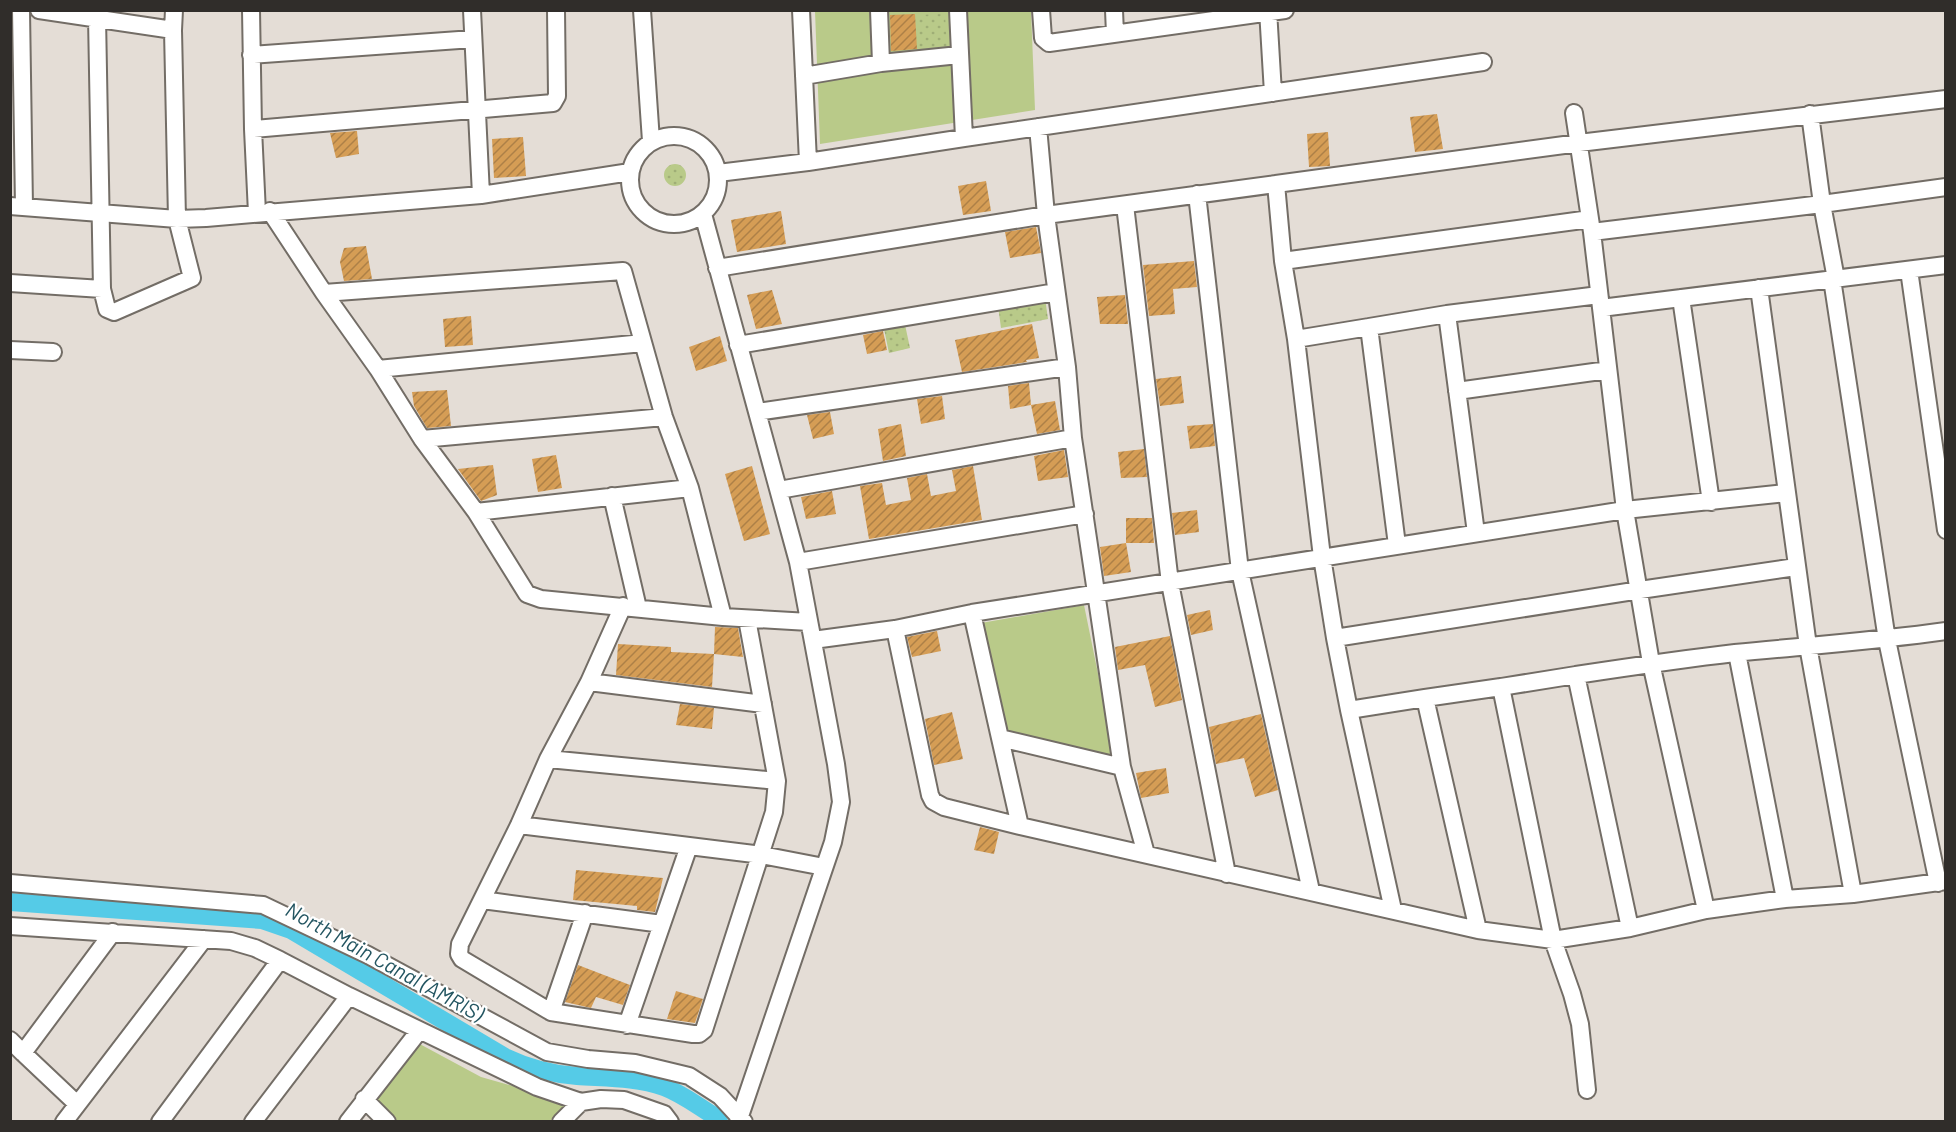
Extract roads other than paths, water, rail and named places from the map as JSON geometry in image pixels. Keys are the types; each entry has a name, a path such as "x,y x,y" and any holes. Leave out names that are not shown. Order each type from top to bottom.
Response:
{"street":[{"path":"21,10 17,206 177,219 481,195 630,172"},
{"path":"39,10 173,30"},
{"path":"96,17 102,289 107,309 114,312 192,278 177,219 174,10"},
{"path":"251,10 253,129 264,212 378,369 422,440 476,512 527,594 541,599 723,617 809,622"},
{"path":"472,10 481,195"},
{"path":"253,129 553,103 556,100 556,10"},
{"path":"642,10 651,141"},
{"path":"801,10 808,162"},
{"path":"879,10 881,63"},
{"path":"958,10 964,138"},
{"path":"1041,10 1043,38 1049,43 1115,34 1192,17 1285,10"},
{"path":"1114,10 1115,34"},
{"path":"1268,12 1273,93"},
{"path":"251,55 473,39"},
{"path":"804,76 881,63 959,55"},
{"path":"718,173 808,162 1483,62"},
{"path":"717,268 1046,215 1197,194 1579,143 1946,99"},
{"path":"1574,113 1591,225 1625,510 1651,663 1706,910"},
{"path":"895,629 933,801 944,807 1020,826 1479,930 1553,940 1630,928 1706,910 1942,882 1887,640 1810,114"},
{"path":"1038,127 1046,215 1067,367 1073,438 1096,594 1122,767 1146,854"},
{"path":"678,135 690,138 703,146 713,158 718,173 716,194 703,214 690,222 675,225 661,223 647,216 638,206 631,192 630,172 639,152 651,141 678,135"},
{"path":"1276,184 1283,261 1296,339 1322,556 1335,638 1394,910"},
{"path":"1283,261 1591,225 1822,204 1946,187"},
{"path":"1197,194 1240,571 1311,891"},
{"path":"1125,205 1170,583 1227,874"},
{"path":"703,214 798,562 836,764 840,802 833,842 740,1120"},
{"path":"1296,339 1447,314 1600,301 1682,298 1946,265"},
{"path":"1909,270 1946,530"},
{"path":"324,293 623,271 664,417 690,488 723,617"},
{"path":"10,283 102,289"},
{"path":"1759,288 1808,646 1853,894"},
{"path":"738,345 1056,292"},
{"path":"1682,298 1711,502"},
{"path":"1447,314 1476,533"},
{"path":"1369,327 1397,545"},
{"path":"378,369 643,344"},
{"path":"10,350 53,352"},
{"path":"757,411 1067,367"},
{"path":"1457,391 1608,370"},
{"path":"422,440 664,417"},
{"path":"779,490 1073,438"},
{"path":"476,512 690,488"},
{"path":"813,640 895,629 972,613 1170,583 1322,556 1625,510 1786,493"},
{"path":"612,496 631,607 549,759 460,944 458,950 460,957 529,1001 551,1012 693,1034 699,1034 704,1030 774,812 777,781 747,619"},
{"path":"798,562 1085,514"},
{"path":"1335,638 1796,567"},
{"path":"972,613 1020,826"},
{"path":"1349,710 1651,663 1887,640 1946,631"},
{"path":"1737,653 1785,899"},
{"path":"1576,675 1630,928"},
{"path":"589,682 763,704"},
{"path":"1501,687 1553,940 1580,1024 1587,1090"},
{"path":"1425,699 1479,930"},
{"path":"1000,738 1122,767"},
{"path":"549,759 777,781"},
{"path":"519,825 762,855 824,867"},
{"path":"627,1025 688,846"},
{"path":"10,883 263,905 368,955 547,1052 588,1059 635,1063 689,1076 720,1096 740,1120"},
{"path":"482,900 662,924"},
{"path":"551,1012 585,913"},
{"path":"10,926 231,941 255,948 419,1031 537,1087 581,1102 601,1099 624,1100 664,1114 670,1122"},
{"path":"23,1053 114,932"},
{"path":"64,1122 204,939"},
{"path":"160,1122 280,960"},
{"path":"252,1122 349,996"},
{"path":"348,1122 419,1031"},
{"path":"10,1040 77,1104"},
{"path":"364,1099 387,1122"},
{"path":"561,1122 581,1102"}],"waterway":[{"name":"North Main Canal (AMRIS)","path":"10,902 262,920 291,930 514,1061 558,1074 653,1084 684,1097 716,1117 719,1122"}]}
